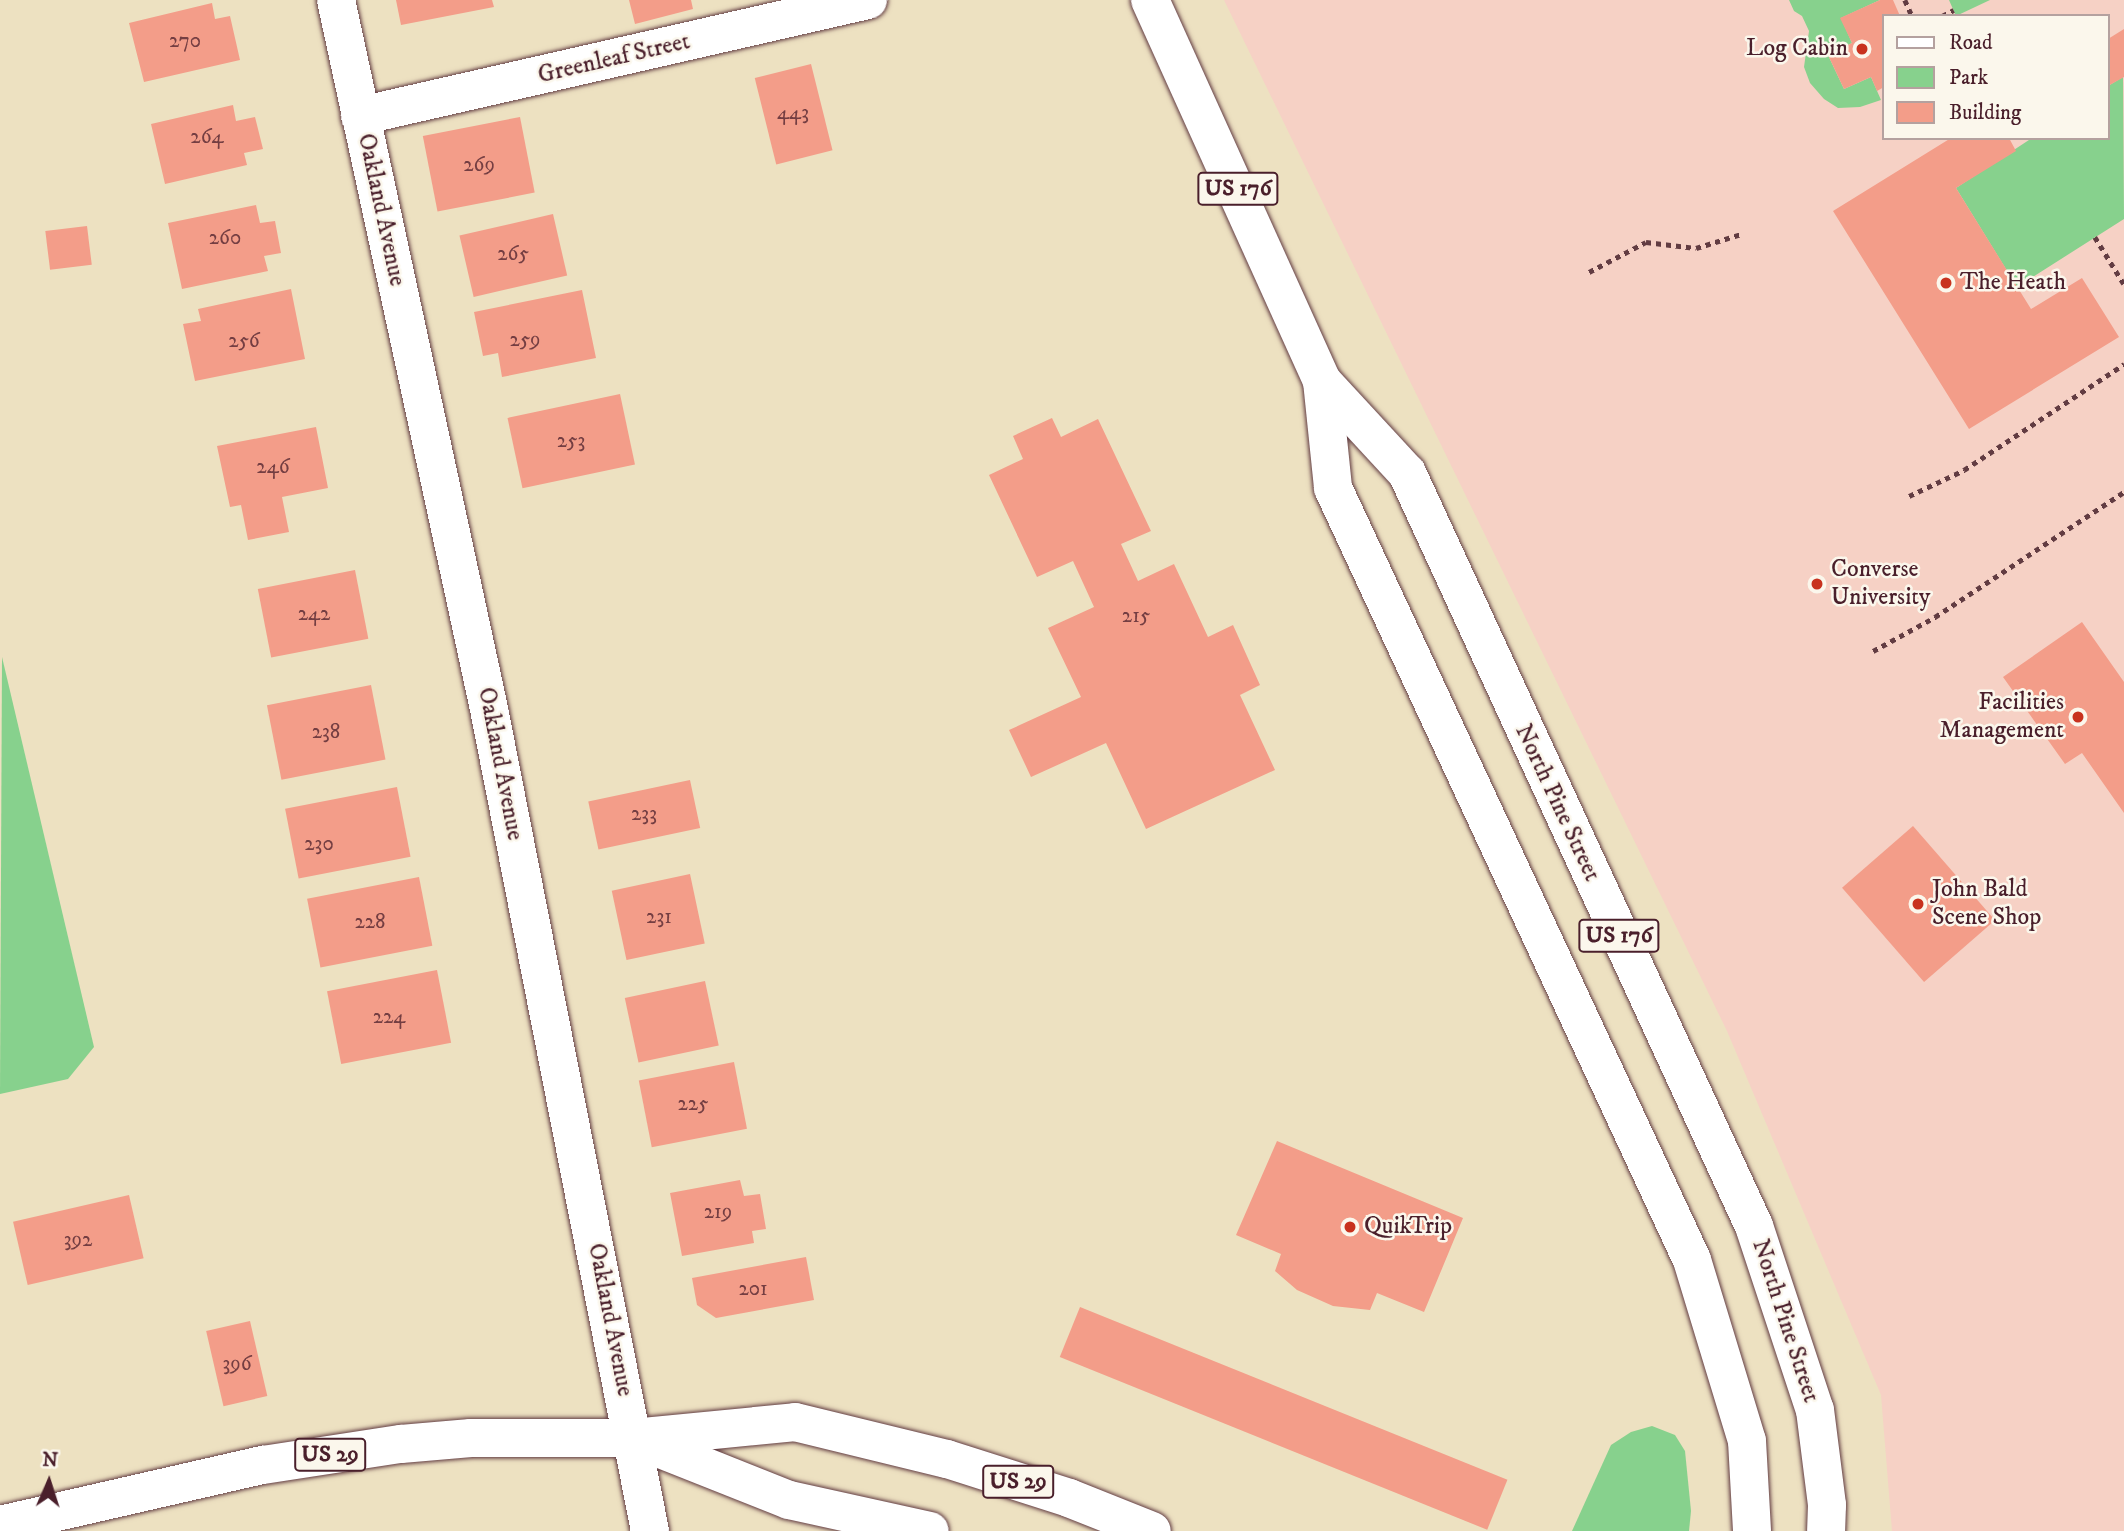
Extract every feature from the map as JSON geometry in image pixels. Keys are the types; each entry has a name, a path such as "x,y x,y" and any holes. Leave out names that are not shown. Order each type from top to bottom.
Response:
{"main road":[{"name":"Oakland Avenue","path":"336,0 489,709 650,1531"},
{"name":"Greenleaf Street","path":"360,116 868,0"},
{"name":"North Pine Street","path":"1150,0 1322,380 1406,473 1754,1226 1815,1410 1827,1505 1826,1531"},
{"name":"North Pine Street","path":"1322,380 1334,488 1692,1260 1747,1441 1752,1531"},
{"name":"US 29","path":"0,1525 262,1465 401,1444 471,1438 633,1438 795,1422 947,1460 1069,1498 1152,1531"},
{"name":"US 29","path":"633,1438 789,1500 930,1531"}],"path":[{"path":"1946,14 1954,10"},
{"path":"1589,272 1646,242 1696,248 1741,234"},
{"path":"2095,237 2124,284"},
{"path":"1909,496 1964,470 2124,364"},
{"path":"1873,651 1935,617 2124,492"}],"shaded area":[{"name":"Converse University","path":"1224,0 2124,0 2124,1531 1892,1531 1881,1395 1727,1031"}],"green space":[{"path":"1789,0 1880,0 1841,18 1852,43 1828,55 1844,89 1871,77 1881,100 1860,107 1838,108 1824,99 1810,83 1804,67 1809,31 1802,16 1794,11"},
{"path":"1949,0 1990,0 1960,14 1955,14"},
{"path":"2123,77 2124,219 2017,287 1956,188 2029,140 2110,140 2110,85"},
{"path":"2,657 94,1047 68,1079 0,1094"},
{"path":"1652,1426 1675,1435 1685,1451 1691,1511 1689,1531 1572,1531 1611,1445 1631,1432"}],"building":[{"path":"396,0 492,0 494,7 401,25"},
{"path":"629,0 691,0 693,9 635,24"},
{"name":"Log Cabin","path":"1880,0 1893,0 1899,14 1882,14 1882,88 1877,91 1871,77 1844,89 1828,55 1852,43 1840,18"},
{"path":"212,3 215,19 230,16 240,60 144,82 129,23"},
{"path":"2124,29 2124,77 2110,85 2110,38"},
{"path":"811,64 833,150 776,164 755,78"},
{"path":"233,105 236,121 255,117 263,149 244,153 247,165 165,184 151,124"},
{"path":"520,117 535,193 438,211 423,136"},
{"name":"The Heath","path":"1948,140 2010,140 2016,151 1956,188 2031,309 2082,278 2119,337 1969,429 1833,211"},
{"path":"256,205 260,223 275,221 281,253 264,256 268,271 182,289 168,223"},
{"path":"553,214 567,275 474,297 459,236"},
{"path":"87,226 92,265 50,270 45,231"},
{"path":"291,289 305,359 195,381 183,324 201,321 198,309"},
{"path":"582,290 596,358 502,377 498,353 483,356 474,312"},
{"path":"620,394 635,464 522,488 508,418"},
{"path":"1052,418 1061,437 1098,419 1151,531 1121,544 1138,581 1174,564 1208,637 1233,625 1260,685 1240,695 1275,770 1146,829 1106,743 1031,777 1009,730 1081,697 1048,628 1094,607 1073,561 1037,577 989,475 1023,459 1013,436"},
{"path":"316,427 328,488 282,497 289,532 248,540 241,505 230,507 217,446"},
{"path":"355,570 368,639 271,658 258,589"},
{"name":"Facilities Management","path":"2082,622 2124,682 2124,813 2082,753 2065,764 2003,677"},
{"path":"371,685 386,760 281,780 267,705"},
{"path":"690,780 700,828 598,850 588,802"},
{"path":"397,787 411,857 299,878 285,809"},
{"name":"John Bald Scene Shop","path":"1913,826 1995,920 1924,982 1842,888"},
{"path":"690,874 705,943 627,960 612,891"},
{"path":"419,877 432,946 320,967 307,899"},
{"path":"437,970 451,1043 341,1064 327,991"},
{"path":"705,981 719,1046 639,1063 625,998"},
{"path":"734,1062 747,1129 652,1147 639,1081"},
{"name":"QuikTrip","path":"1277,1141 1463,1218 1424,1312 1377,1293 1370,1310 1333,1306 1297,1290 1275,1271 1281,1254 1236,1235"},
{"path":"740,1180 744,1196 760,1194 766,1229 752,1231 754,1243 682,1256 670,1193"},
{"path":"129,1195 144,1258 28,1285 13,1222"},
{"path":"806,1257 814,1300 716,1318 697,1305 692,1278"},
{"path":"1080,1307 1507,1480 1487,1530 1060,1357"},
{"path":"250,1321 267,1396 223,1406 206,1331"}],"place":[{"name":"Log Cabin","path":"1862,49"},
{"name":"The Heath","path":"1946,283"},
{"name":"Converse University","path":"1817,584"},
{"name":"Facilities Management","path":"2078,717"},
{"name":"John Bald Scene Shop","path":"1918,904"},
{"name":"QuikTrip","path":"1350,1227"}]}
